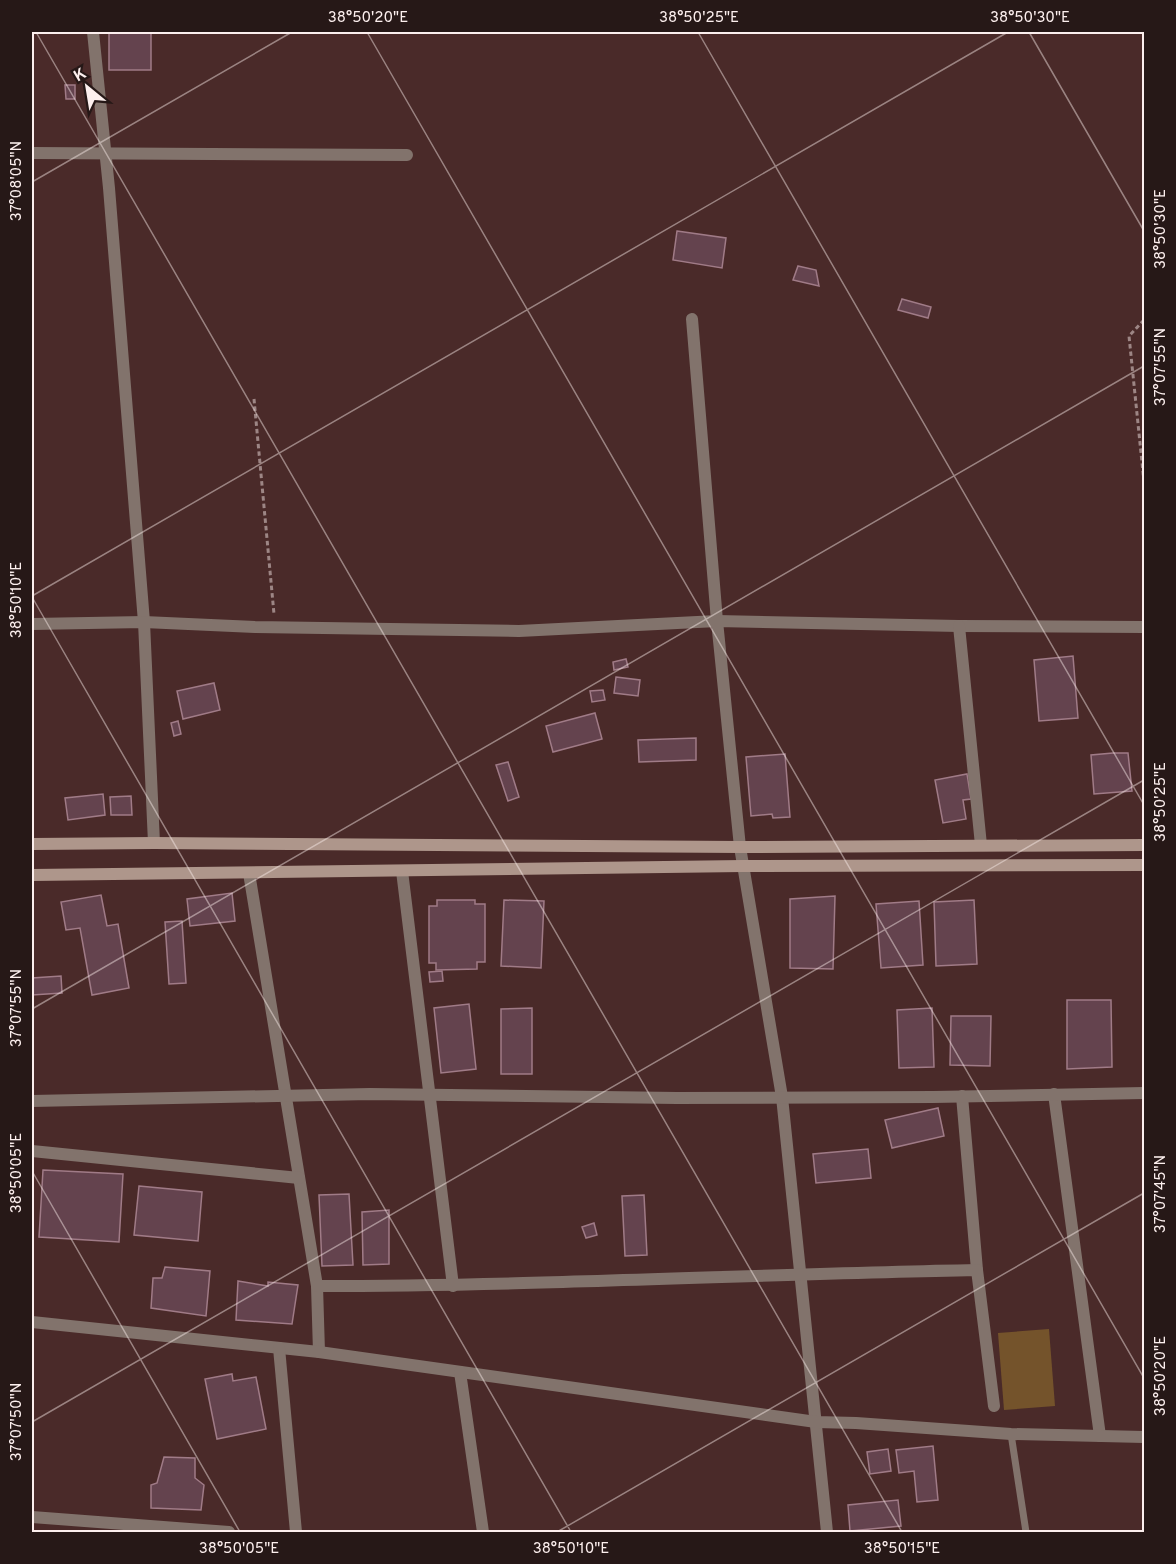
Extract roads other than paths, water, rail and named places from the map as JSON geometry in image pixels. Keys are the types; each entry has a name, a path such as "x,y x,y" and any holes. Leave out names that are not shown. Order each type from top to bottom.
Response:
{"street":[{"path":"93,32 144,622 154,843"},
{"path":"32,153 407,155"},
{"path":"692,319 717,621 740,847 782,1097 826,1533"},
{"path":"32,624 144,622 275,628 519,631 717,621 1144,627"},
{"path":"959,626 981,845"},
{"path":"32,844 740,847 1144,845"},
{"path":"32,875 743,866 1144,865"},
{"path":"402,871 453,1286"},
{"path":"249,873 317,1286 319,1352"},
{"path":"32,1101 286,1096 782,1097 1144,1093"},
{"path":"1054,1094 1100,1436"},
{"path":"962,1096 977,1270 994,1406"},
{"path":"32,1151 299,1178"},
{"path":"317,1286 453,1286 801,1273 977,1270"},
{"path":"32,1311 32,1322 319,1352 816,1422 1011,1434 1144,1437"},
{"path":"279,1348 296,1533"},
{"path":"460,1372 483,1533"},
{"path":"32,1517 150,1529 229,1533"}],"lane":[{"path":"1011,1434 1026,1533"}]}
